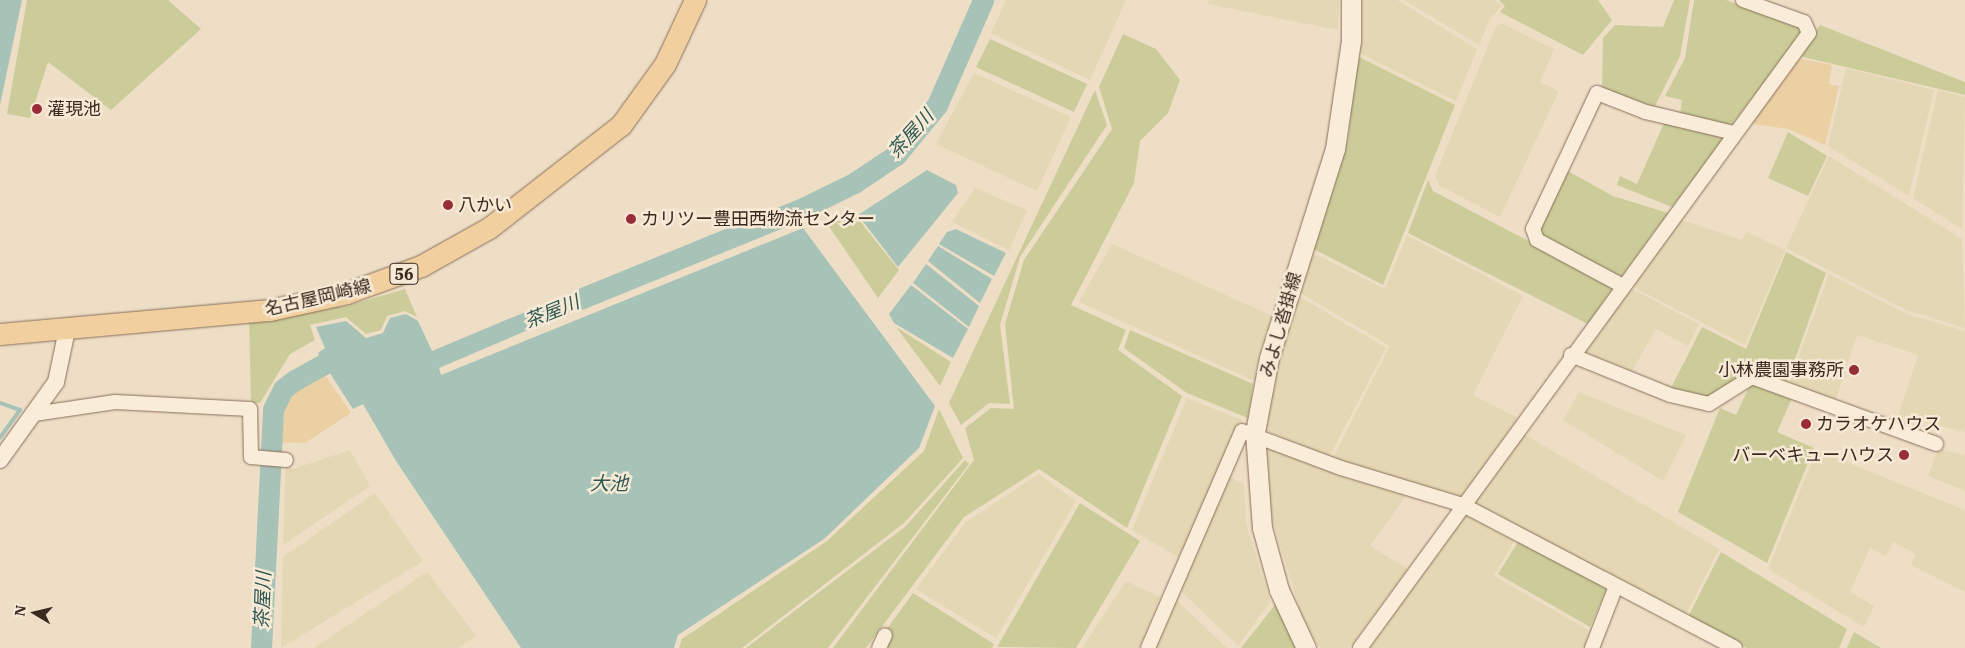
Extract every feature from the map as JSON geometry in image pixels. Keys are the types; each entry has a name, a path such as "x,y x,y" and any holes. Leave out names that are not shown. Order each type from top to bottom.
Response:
{"main road":[{"name":"名古屋岡崎線","path":"0,334 67,330 270,310 382,282 456,249 621,125 665,64 695,0"},
{"name":"みよし沓掛線","path":"1306,648 1279,590 1262,528 1255,432 1269,358 1335,149 1351,41 1351,0"}],"street":[{"path":"1360,648 1621,285 1809,33 1804,22 1742,0"},
{"path":"1621,285 1537,240 1533,229 1597,93 1646,112 1734,133"},
{"path":"0,460 56,382 67,330"},
{"path":"1572,355 1670,395 1709,404 1752,377 1936,444"},
{"path":"34,414 115,402 250,409 251,457 286,460"},
{"path":"1148,648 1235,440 1242,431 1255,432 1341,468 1463,505 1735,648"},
{"path":"1592,648 1616,586"},
{"path":"879,648 885,635"}],"shaded area":[{"path":"1006,0 1126,0 1090,80 991,33"},
{"path":"1209,0 1339,0 1338,30 1208,4"},
{"path":"1359,0 1397,0 1477,49 1456,101 1357,52"},
{"path":"1404,0 1495,0 1502,6 1490,18 1479,45"},
{"path":"1501,23 1554,49 1540,82 1559,91 1500,217 1440,186 1435,176 1496,26"},
{"path":"1846,68 1934,90 1909,196 1828,146"},
{"path":"974,73 1071,117 1037,191 936,144"},
{"path":"1938,90 1965,97 1962,229 1913,198"},
{"path":"1829,156 1962,239 1965,328 1906,310 1786,248"},
{"path":"975,188 1027,210 1009,250 952,222"},
{"path":"1676,218 1742,240 1747,232 1785,250 1745,345 1628,284"},
{"path":"1407,235 1523,296 1473,395 1518,418 1461,497 1333,458 1390,346 1299,292 1313,253 1385,289"},
{"path":"1112,244 1275,317 1255,381 1079,302"},
{"path":"1829,274 1904,313 1965,331 1965,432 1898,416 1918,355 1857,335 1835,402 1788,385"},
{"path":"1626,286 1699,324 1688,346 1656,329 1632,371 1581,350"},
{"path":"1297,295 1386,348 1329,457 1263,429 1275,361"},
{"path":"1579,392 1686,435 1663,481 1563,420"},
{"path":"1187,398 1242,420 1180,558 1132,530"},
{"path":"1524,434 1719,549 1685,616 1474,504"},
{"path":"1266,444 1339,476 1406,496 1370,546 1408,569 1349,648 1320,648 1302,617 1268,505"},
{"path":"1938,449 1965,455 1965,491 1928,476"},
{"path":"350,450 370,486 283,545 286,464 293,469"},
{"path":"1817,450 1965,510 1965,592 1911,565 1916,554 1893,542 1886,556 1870,548 1850,592 1874,606 1864,627 1768,569"},
{"path":"1039,474 1076,501 996,638 916,589 966,522"},
{"path":"1225,475 1244,484 1246,523 1270,602 1238,646 1179,589"},
{"path":"375,493 423,561 281,648 283,557"},
{"path":"1464,514 1514,541 1494,576 1588,630 1585,648 1370,648"},
{"path":"427,572 476,636 458,648 314,648"},
{"path":"1126,581 1160,597 1139,648 1082,648"},
{"path":"1174,598 1227,648 1154,648"}],"green space":[{"path":"27,0 168,0 201,29 111,110 48,62 30,118 7,114"},
{"path":"1499,0 1598,0 1612,20 1583,55 1500,12 1505,6"},
{"path":"1674,0 1690,0 1680,56 1653,110 1602,91 1603,38 1615,25 1663,27"},
{"path":"1694,0 1726,0 1800,27 1801,33 1731,126 1680,114 1682,100 1665,96 1685,58"},
{"path":"1820,25 1965,82 1965,95 1799,56"},
{"path":"1123,34 1156,49 1180,80 1168,113 1140,141 1134,183 1071,305 1126,330 1118,350 1182,396 1127,528 1039,469 964,517 866,648 833,648 974,460 965,428 991,408 1014,409 1005,324 1024,260 1112,129 1099,87"},
{"path":"990,39 1087,84 1074,112 976,67"},
{"path":"1357,56 1455,105 1383,285 1314,249 1348,140"},
{"path":"1095,90 1107,125 1020,257 1000,325 1010,404 989,403 961,425 949,403"},
{"path":"1665,121 1726,136 1672,207 1617,185 1620,176 1637,184"},
{"path":"1788,132 1827,156 1808,196 1768,178"},
{"path":"1566,170 1613,196 1668,213 1619,280 1540,237 1538,229"},
{"path":"1428,180 1433,191 1614,286 1588,324 1408,233"},
{"path":"855,215 899,270 878,298 828,225"},
{"path":"1786,252 1826,273 1786,384 1754,372 1738,377 1724,392 1708,399 1671,388 1702,327 1746,349"},
{"path":"405,289 417,317 405,311 387,316 381,330 366,334 346,317 310,325 315,340 290,354 260,403 251,403 249,316 347,306"},
{"path":"896,327 951,362 940,386"},
{"path":"1130,330 1253,384 1248,418 1187,393 1124,348"},
{"path":"1751,383 1792,398 1777,432 1814,448 1767,563 1678,512 1720,408 1736,415"},
{"path":"939,409 963,458 904,523 742,648 679,648 682,639 827,541 924,451"},
{"path":"965,460 969,464 828,648 746,648 906,526"},
{"path":"1080,503 1140,541 1076,648 997,647"},
{"path":"1518,542 1607,588 1590,627 1498,574"},
{"path":"1721,552 1847,629 1839,648 1747,648 1688,617"},
{"path":"913,593 994,644 992,648 873,648"},
{"path":"1275,605 1298,648 1241,648"},
{"path":"1854,632 1881,648 1847,648"}],"sand":[{"path":"1797,58 1832,65 1829,84 1839,86 1825,145 1788,129 1746,123"},
{"path":"325,375 351,413 305,443 275,442 284,409 295,392"}],"water":[{"path":"0,0 22,0 0,105"},
{"path":"927,170 956,185 958,193 898,267 858,215"},
{"name":"大池","path":"803,228 935,406 919,448 824,539 678,635 674,648 521,648 396,461 363,404 353,409 324,364 318,353 325,348 316,327 346,321 366,338 383,333 390,318 406,314 418,321 432,351 604,279 610,295 439,368 441,375"},
{"path":"956,229 1006,253 994,276 939,244 947,232"},
{"path":"938,246 992,279 980,303 928,261"},
{"path":"926,264 979,306 969,327 913,283"},
{"path":"911,285 968,329 953,358 894,323 889,314"}],"waterway":[{"name":"茶屋川","path":"580,299 803,208 854,183 896,155 937,105 983,0"},
{"name":"茶屋川","path":"261,648 273,409 283,389 295,380 324,364 352,356"},
{"path":"0,403 20,410 0,438"}],"place":[{"name":"灌現池","path":"37,109"},
{"name":"八かい","path":"448,205"},
{"name":"カリツー豊田西物流センター","path":"631,219"},
{"name":"小林農園事務所","path":"1854,370"},
{"name":"カラオケハウス","path":"1806,424"},
{"name":"バーベキューハウス","path":"1904,455"}]}
